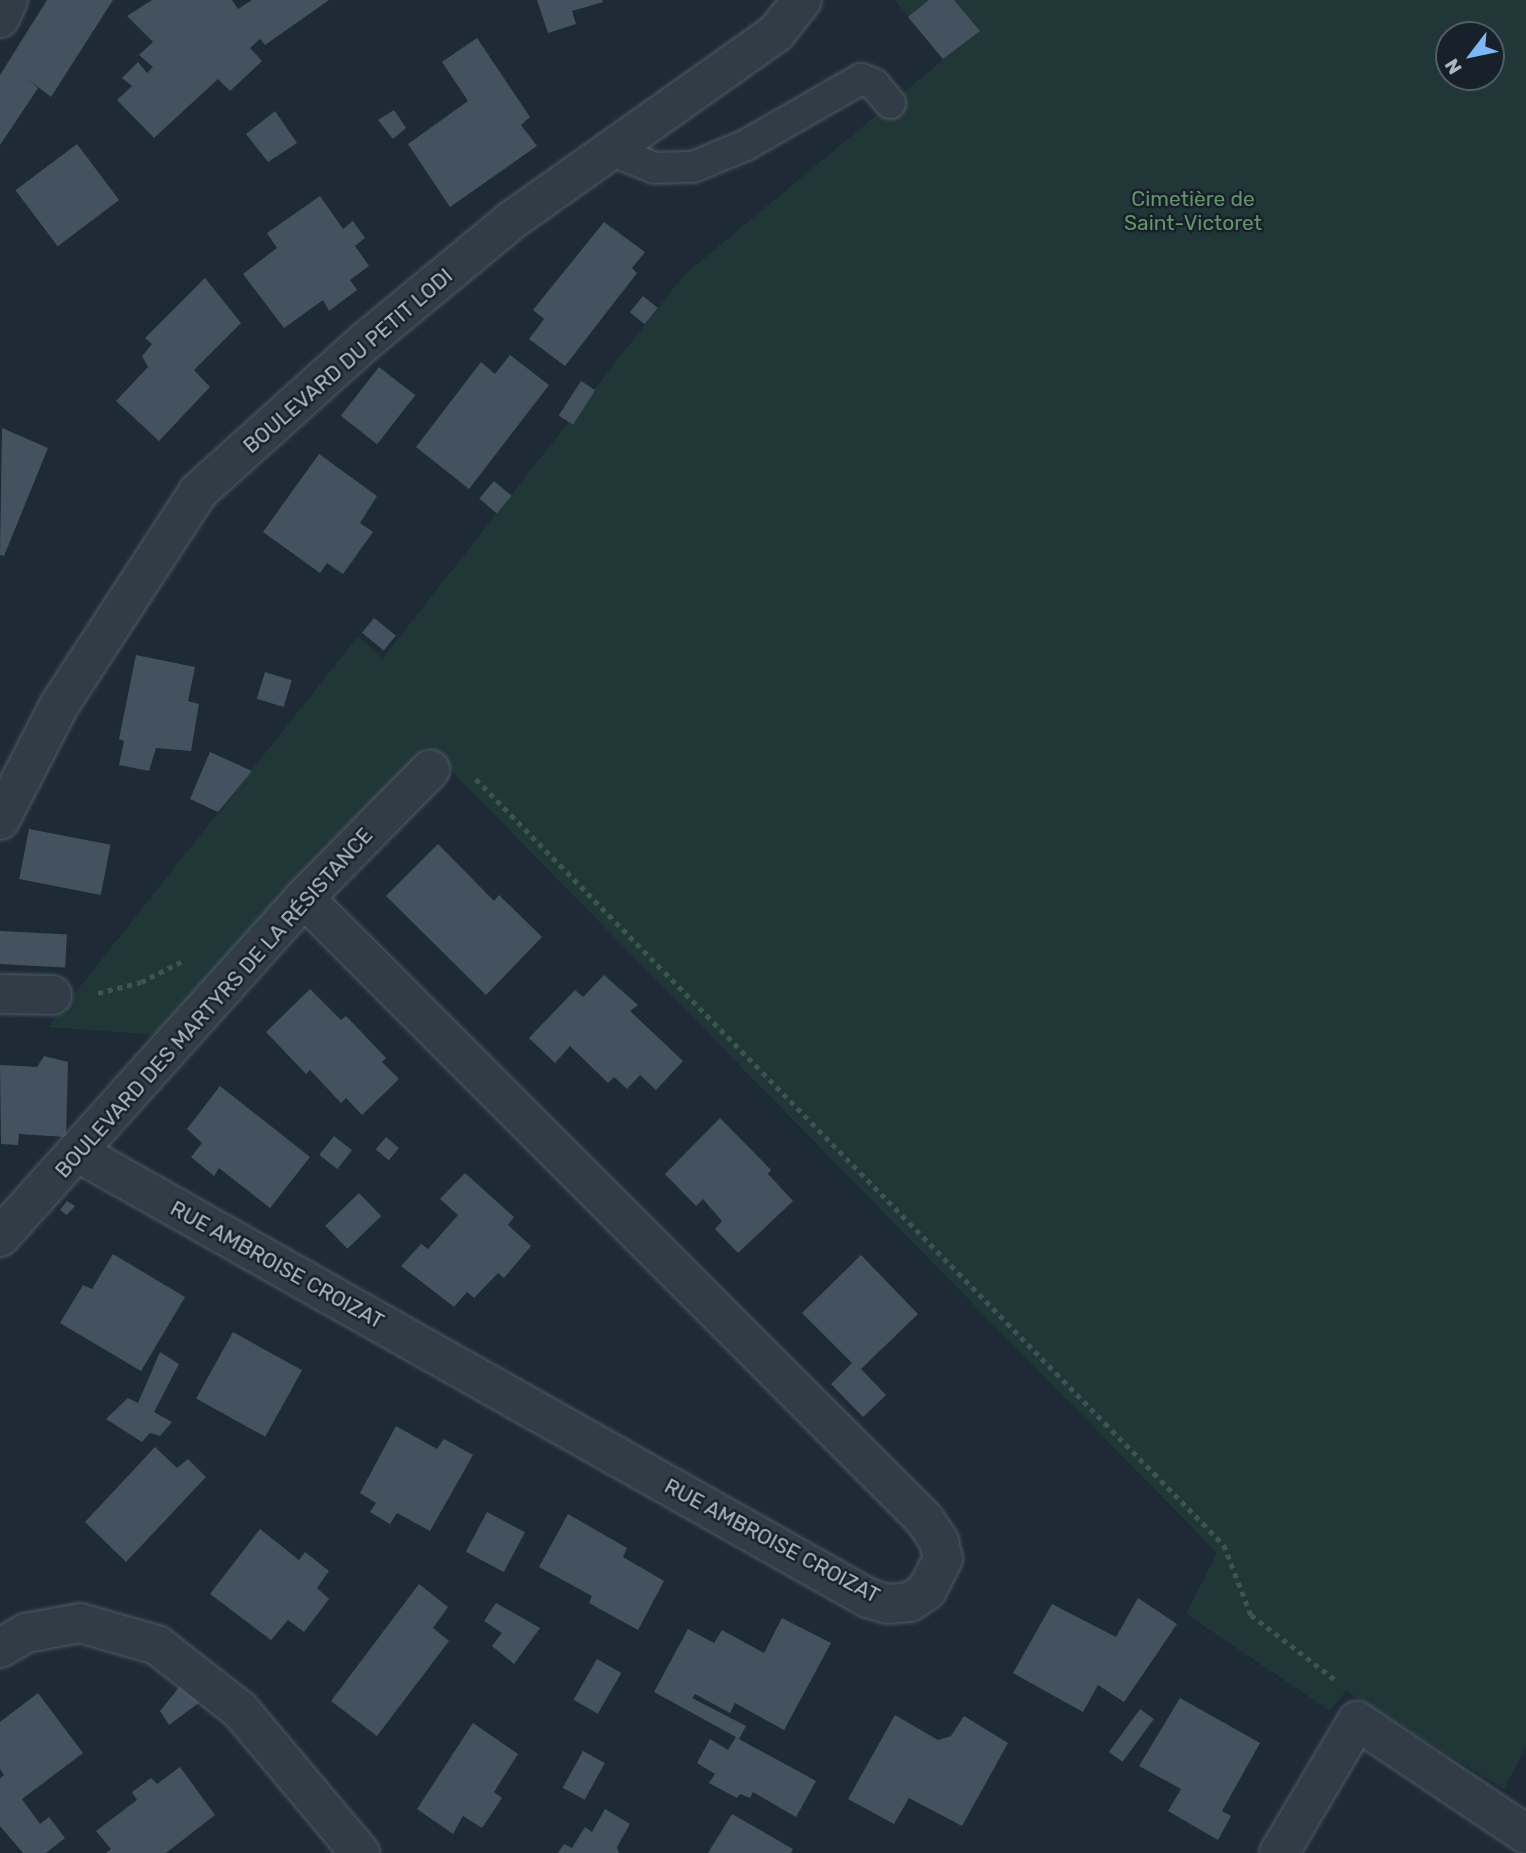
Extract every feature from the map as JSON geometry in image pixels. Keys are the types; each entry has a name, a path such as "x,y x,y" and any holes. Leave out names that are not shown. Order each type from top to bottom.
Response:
{"street":[{"path":"0,18 8,0"},
{"name":"BOULEVARD DU PETIT LODI","path":"0,820 60,704 198,492 481,246 610,150 776,33 802,0"},
{"name":"BOULEVARD DES MARTYRS DE LA RÉSISTANCE","path":"0,1237 304,898 430,771"},
{"name":"RUE AMBROISE CROIZAT","path":"77,1152 868,1598 888,1604 910,1602 927,1590 943,1559 939,1541 925,1520 304,898"},
{"path":"0,994 52,995"},
{"path":"0,1648 26,1633 80,1623 158,1645 240,1710 360,1853"},
{"path":"1279,1853 1357,1721 1526,1834"}],"lane":[{"path":"610,150 655,168 693,167 746,145 861,79 874,84 890,103"}],"path":[{"path":"430,771 449,761 466,769 1185,1505 1224,1545 1251,1615 1340,1684 1357,1721"},
{"path":"52,995 94,994 141,982 191,958"}],"green space":[{"name":"Cimetière de Saint-Victoret","path":"895,0 1526,0 1526,1747 1504,1789 1346,1691 1330,1711 1186,1614 1217,1553 427,746 159,1035 48,1027 358,636 383,658 684,275 943,60"}],"building":[{"path":"47,0 113,0 51,97 28,79 38,88 0,145 0,75"},
{"path":"152,0 232,0 238,9 252,0 329,0 265,45 260,39 250,48 262,61 230,91 218,79 154,138 117,100 132,86 122,78 138,62 147,73 153,67 139,55 153,42 127,16"},
{"path":"537,0 603,2 572,11 576,24 548,33"},
{"path":"929,0 954,0 980,31 943,59 908,17"},
{"path":"477,38 530,117 521,125 537,146 450,207 408,144 468,101 442,62"},
{"path":"394,110 406,128 393,139 378,120"},
{"path":"275,111 297,143 268,162 246,134"},
{"path":"77,144 119,200 58,246 16,190"},
{"path":"320,196 343,229 353,221 365,238 355,246 369,266 350,280 357,290 329,311 323,300 284,328 243,274 277,248 267,233"},
{"path":"604,222 645,252 632,268 637,273 565,366 529,339 544,319 533,310"},
{"path":"205,278 241,323 194,370 210,387 159,441 116,401 148,367 142,356 152,344 145,338"},
{"path":"643,296 658,308 645,324 630,312"},
{"path":"510,355 549,385 469,489 416,447 481,362 495,374"},
{"path":"379,367 415,395 377,444 341,416"},
{"path":"581,381 595,390 573,425 559,415"},
{"path":"2,428 48,448 4,556 0,555"},
{"path":"319,454 377,496 360,523 373,532 343,574 327,563 320,573 263,532"},
{"path":"494,481 512,496 497,513 479,499"},
{"path":"374,618 396,636 384,650 362,633"},
{"path":"136,655 195,667 188,701 199,704 191,751 156,748 149,771 119,765 124,741 119,739"},
{"path":"265,672 292,680 284,707 257,699"},
{"path":"210,752 252,771 218,812 190,799"},
{"path":"29,829 110,845 101,895 19,879"},
{"path":"438,844 494,901 499,895 542,937 486,995 386,896"},
{"path":"0,931 67,935 65,967 0,964"},
{"path":"604,975 638,1005 630,1011 683,1061 656,1090 640,1075 627,1089 614,1077 608,1083 570,1046 555,1063 529,1038 575,990 583,997"},
{"path":"310,989 341,1020 346,1016 386,1058 382,1062 399,1079 362,1115 346,1098 341,1103 310,1070 306,1074 266,1032"},
{"path":"44,1056 68,1062 66,1137 19,1134 18,1145 1,1144 0,1065 37,1067"},
{"path":"220,1086 310,1157 270,1208 219,1168 214,1176 191,1157 202,1143 187,1129"},
{"path":"720,1118 771,1170 768,1174 793,1201 738,1253 715,1229 722,1221 703,1199 696,1206 665,1174"},
{"path":"334,1136 352,1150 337,1169 319,1155"},
{"path":"386,1137 399,1148 389,1160 376,1149"},
{"path":"465,1173 514,1217 508,1225 531,1246 504,1278 498,1273 474,1298 467,1292 454,1307 401,1266 421,1244 428,1249 458,1215 440,1199"},
{"path":"359,1193 381,1216 347,1249 325,1226"},
{"path":"67,1201 75,1206 67,1215 60,1210"},
{"path":"113,1254 185,1297 141,1371 60,1323 83,1285 92,1289"},
{"path":"861,1255 918,1314 861,1369 886,1395 863,1417 831,1384 852,1363 802,1313"},
{"path":"233,1332 302,1370 265,1437 196,1398"},
{"path":"160,1352 179,1364 154,1412 172,1422 160,1436 150,1433 142,1442 106,1419 128,1398 138,1403"},
{"path":"396,1426 437,1449 444,1439 473,1455 430,1531 397,1513 390,1524 370,1512 376,1503 360,1493"},
{"path":"155,1447 177,1468 188,1459 206,1477 126,1562 85,1522"},
{"path":"487,1512 525,1532 504,1572 466,1552"},
{"path":"568,1514 627,1548 623,1557 664,1581 638,1630 589,1603 592,1596 539,1567"},
{"path":"260,1529 299,1560 305,1552 329,1571 317,1588 329,1599 304,1632 288,1620 271,1640 210,1594"},
{"path":"419,1584 448,1607 433,1628 449,1641 377,1736 331,1701"},
{"path":"1138,1598 1177,1624 1124,1702 1098,1685 1083,1712 1013,1673 1052,1604 1116,1637"},
{"path":"496,1603 540,1628 514,1664 492,1646 502,1633 484,1621"},
{"path":"782,1618 831,1643 784,1730 735,1703 730,1713 695,1694 692,1698 746,1726 739,1739 816,1781 796,1817 753,1792 750,1798 740,1794 737,1798 709,1783 715,1774 697,1763 710,1739 728,1750 736,1737 654,1692 688,1629 714,1643 722,1630 764,1653"},
{"path":"597,1659 621,1673 598,1714 574,1700"},
{"path":"180,1686 200,1702 169,1725 160,1711"},
{"path":"38,1693 83,1753 22,1799 40,1824 49,1817 65,1838 46,1853 23,1853 0,1826 0,1778 4,1775 0,1769 0,1722"},
{"path":"1180,1698 1260,1743 1222,1811 1231,1816 1218,1840 1168,1811 1181,1789 1139,1766"},
{"path":"1140,1709 1154,1719 1123,1762 1109,1752"},
{"path":"895,1715 938,1740 951,1736 964,1716 1008,1743 962,1826 909,1798 894,1824 848,1799"},
{"path":"473,1723 518,1754 494,1792 502,1798 482,1828 463,1816 453,1834 417,1809"},
{"path":"583,1751 605,1763 585,1800 563,1788"},
{"path":"180,1767 215,1815 166,1853 106,1853 111,1849 96,1831 137,1800 132,1792 151,1778 157,1784"},
{"path":"605,1809 630,1824 617,1847 619,1853 558,1853 564,1844 572,1848 585,1827 592,1832"},
{"path":"732,1814 793,1849 791,1853 708,1853"}]}
